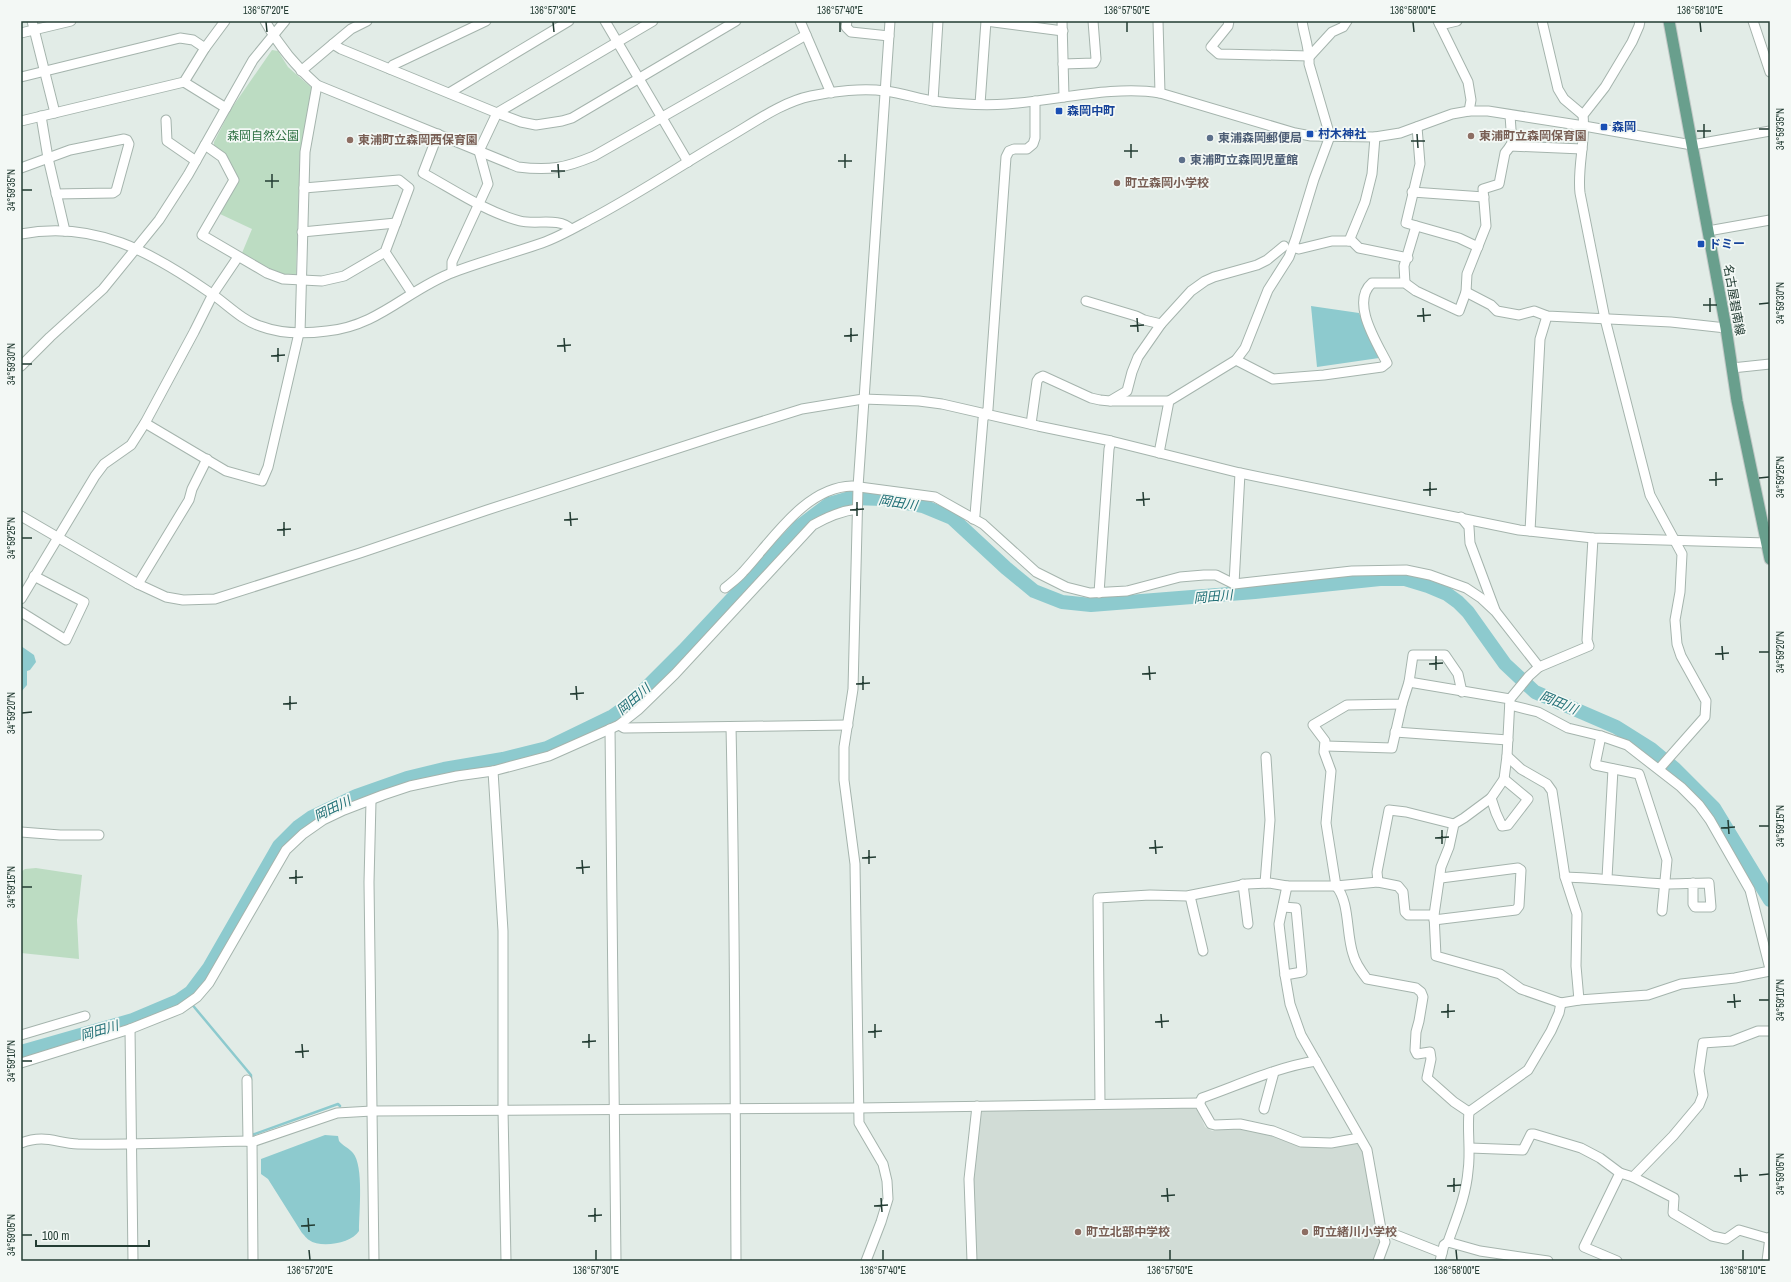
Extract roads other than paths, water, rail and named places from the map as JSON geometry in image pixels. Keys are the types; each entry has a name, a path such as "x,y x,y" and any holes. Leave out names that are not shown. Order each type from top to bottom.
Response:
{"main road":[{"name":"名古屋碧南線","path":"1669,21 1726,328 1737,402 1768,541 1770,560"}],"street":[{"path":"21,33 34,26 71,21"},
{"path":"265,21 286,55 317,85 518,167 543,169 562,168 594,156 806,35"},
{"path":"21,366 102,289 137,248 174,197 253,60 285,21"},
{"path":"301,71 351,28 367,21"},
{"path":"390,69 394,65 486,21"},
{"path":"449,93 569,21"},
{"path":"605,21 688,162"},
{"path":"452,272 452,262 488,184 479,151 497,113 653,21"},
{"path":"333,44 341,49 497,113 536,125 562,121 583,112 736,21"},
{"path":"800,21 831,93"},
{"path":"847,21 846,26 850,32 889,36"},
{"path":"866,1261 888,1199 887,1181 883,1164 859,1123 855,864 844,780 844,747 853,689 858,487 890,21"},
{"path":"933,100 938,21"},
{"path":"980,104 986,21 1063,31"},
{"path":"1062,21 1064,97"},
{"path":"1064,64 1094,63 1096,60 1093,21"},
{"path":"1158,21 1160,93"},
{"path":"1230,21 1228,26 1211,47 1219,54 1310,56 1332,32 1343,27 1347,21"},
{"path":"1031,424 1037,381 1041,377 1090,398 1110,401 1169,401 1236,360 1245,348 1268,290 1289,257 1289,246 1330,136 1310,64 1310,56 1305,42 1302,21"},
{"path":"1457,21 1439,23 1468,82 1471,100 1469,111"},
{"path":"1542,21 1558,89 1564,99 1583,115"},
{"path":"1640,21 1640,26 1632,42 1605,87 1583,115 1584,126 1578,178 1605,319 1650,495 1682,554 1680,592 1675,620 1677,644 1681,656 1706,700 1705,717 1659,769"},
{"path":"1753,21 1770,72"},
{"path":"21,121 184,82 222,22"},
{"path":"34,26 55,113"},
{"path":"21,78 180,38 193,40 205,48"},
{"path":"184,82 226,108"},
{"path":"145,423 226,471 262,481 268,468 300,333 305,152 317,85"},
{"path":"21,234 65,231 83,232 137,248 166,263 253,324 277,331 300,333 329,331 365,322 385,312 412,294 452,272 545,242 592,219 756,120 789,103 809,96 831,93 885,90 933,100 980,104 1005,104 1144,90 1160,93 1294,133 1311,136 1375,137 1400,133 1452,114 1469,111 1488,111 1692,145 1770,131"},
{"path":"973,519 975,515 983,419 984,414 988,409 1006,157 1009,151 1014,149 1027,149 1033,144 1035,138 1035,101"},
{"path":"1236,360 1273,379 1324,375 1382,367 1387,363 1363,310 1363,297 1366,289 1372,283 1405,283 1416,291 1459,311 1466,292 1467,274 1486,226 1483,189 1499,184 1505,153 1510,146 1512,137 1510,115"},
{"path":"41,116 48,158 65,231"},
{"path":"166,120 167,141 196,161"},
{"path":"1417,127 1420,164 1412,192 1406,223 1459,238 1478,248"},
{"path":"438,134 424,173 479,204 522,221 532,223 560,223 566,224 571,229"},
{"path":"1349,241 1365,202 1372,174 1375,137"},
{"path":"21,168 70,150 124,139 127,140 129,144 116,191 113,193 56,194"},
{"path":"205,145 222,157 234,180 202,235 267,273 283,278 301,281 322,281 344,276 385,252 409,188 398,180 304,188"},
{"path":"1510,146 1582,149"},
{"path":"1412,192 1484,197"},
{"path":"1708,231 1770,220"},
{"path":"302,232 396,223"},
{"path":"1405,283 1404,266 1408,258 1416,226"},
{"path":"1110,401 1127,391 1136,361 1161,324 1182,299 1205,281 1257,265 1289,246 1299,249 1332,241 1352,241 1359,248 1408,258"},
{"path":"385,252 412,294"},
{"path":"21,599 104,464 131,444 145,423 194,332 212,294 238,257"},
{"path":"1466,292 1491,305 1497,311 1518,315 1534,311 1547,316 1671,322 1726,328"},
{"path":"1086,301 1161,324"},
{"path":"1530,531 1540,339 1547,316"},
{"path":"1732,368 1770,364"},
{"path":"21,516 138,584 168,598 198,601 221,598 802,409 863,399 936,403 1111,441 1240,473 1519,530 1593,538 1768,541"},
{"path":"1159,453 1169,401"},
{"path":"1099,593 1109,449 1111,441"},
{"path":"138,584 189,500 192,489 207,459"},
{"path":"1234,584 1240,473"},
{"path":"725,588 743,572 788,519 802,507 832,490 845,486 858,487 935,497 992,532 1027,566 1047,579 1079,591 1099,593 1133,590 1180,577 1204,575 1216,575 1234,584 1352,571 1406,570 1430,574 1466,588 1496,612 1539,667"},
{"path":"21,1062 130,1029 180,1009 201,993 209,983 241,930 286,850 302,834 323,820 344,810 410,786 457,776 494,771 549,756 614,727 638,710 675,674 813,525 828,516 857,508"},
{"path":"1461,517 1469,527 1470,543 1496,612"},
{"path":"1378,882 1377,872 1389,810 1406,812 1454,824 1491,798 1504,779 1512,699 1529,676 1539,667 1589,646 1587,640 1593,538"},
{"path":"21,612 66,640 84,602 34,576"},
{"path":"1326,746 1392,748 1402,704 1409,682 1413,655 1445,655 1458,674 1462,692"},
{"path":"1409,682 1462,692 1512,699 1568,728 1601,736 1627,745 1659,769 1681,787 1699,805 1710,820 1750,890 1770,970 1735,978 1681,984 1648,995 1579,1000 1560,1003 1521,989 1500,974 1436,956 1434,918 1441,867 1449,847 1454,824"},
{"path":"1402,704 1347,705 1314,725 1325,741 1326,746 1324,752 1331,771 1326,823 1336,886 1340,890 1353,954 1360,970 1367,979 1416,988 1421,992 1423,997 1414,1050 1417,1054 1430,1052 1432,1059 1427,1078 1454,1102 1469,1112"},
{"path":"614,727 848,725"},
{"path":"614,727 613,1110 616,1261"},
{"path":"731,727 735,929 734,1108 736,1261"},
{"path":"1395,732 1508,740"},
{"path":"1601,736 1595,766 1639,774 1667,860 1662,911"},
{"path":"1507,756 1521,769 1547,784 1552,791 1565,877 1577,914 1576,966 1579,1000"},
{"path":"1265,883 1270,820 1266,757"},
{"path":"1607,878 1613,769"},
{"path":"494,771 503,931 503,1110 506,1261"},
{"path":"1491,798 1502,826 1508,826 1528,799 1504,779"},
{"path":"371,801 369,882 374,1261"},
{"path":"21,832 60,835 99,834"},
{"path":"1100,1104 1098,898 1150,895 1190,896 1243,884 1265,883 1287,886 1336,886 1378,882 1398,886 1403,892 1405,912 1408,915 1434,918 1516,910 1519,906 1521,870 1518,868 1440,878"},
{"path":"1565,877 1607,878 1665,884 1693,883"},
{"path":"1243,884 1248,924"},
{"path":"1287,886 1279,924 1290,1004 1299,1030 1367,1150 1380,1229 1385,1242 1378,1261"},
{"path":"1190,896 1203,951"},
{"path":"1283,907 1296,908 1302,972 1285,974"},
{"path":"1469,1112 1528,1070 1552,1031 1559,1014 1560,1003"},
{"path":"21,1035 85,1016"},
{"path":"130,1029 133,1261"},
{"path":"1633,1177 1673,1136 1699,1105 1703,1094 1699,1072 1704,1043 1732,1041 1758,1031 1770,1031"},
{"path":"1200,1102 1202,1098 1298,1064 1316,1060"},
{"path":"1264,1109 1274,1072"},
{"path":"247,1080 253,1261"},
{"path":"21,1142 43,1138 77,1144 250,1142 337,1113 372,1111 858,1108 1199,1103 1211,1124 1215,1125 1240,1124 1273,1131 1301,1142 1331,1143 1359,1138"},
{"path":"972,1261 969,1179 977,1106"},
{"path":"1380,1229 1441,1257 1444,1245 1448,1242 1466,1192 1470,1148 1468,1129 1469,1112"},
{"path":"1470,1148 1523,1150 1531,1134 1581,1148 1600,1158 1620,1173 1633,1177 1674,1198 1673,1213 1712,1236 1726,1239 1739,1230 1770,1238 1767,1261"},
{"path":"1617,1261 1584,1247 1620,1173"},
{"path":"1448,1242 1480,1251 1548,1261"}],"water":[{"path":"1311,306 1359,313 1379,358 1317,367"},
{"path":"21,646 34,655 36,662 30,670 27,671 27,685 21,692"},
{"path":"325,1135 338,1136 339,1141 353,1153 356,1159 360,1178 359,1231 350,1239 336,1243 321,1244 314,1243 306,1238 302,1233 268,1179 261,1174 261,1159"}],"waterway":[{"name":"岡田川","path":"21,1052 133,1020 178,1001 191,992 209,968 279,846 298,827 312,817 356,796 407,778 444,769 503,759 547,748 613,716 631,703 684,650 800,526 829,504 850,498 885,499 923,506 952,518 1006,568 1034,591 1062,602 1091,605 1255,592 1380,579 1405,579 1447,594 1468,612 1505,664 1535,692 1616,727 1651,749 1675,769 1714,808 1770,900"},
{"path":"185,996 251,1075 251,1080"},
{"path":"252,1133 252,1135 338,1104 340,1106"}],"place":[{"name":"森岡中町","path":"1059,111"},
{"name":"森岡","path":"1604,127"},
{"name":"村木神社","path":"1310,134"},
{"name":"東浦町立森岡保育園","path":"1471,136"},
{"name":"東浦森岡郵便局","path":"1210,138"},
{"name":"東浦町立森岡西保育園","path":"350,140"},
{"name":"東浦町立森岡児童館","path":"1182,160"},
{"name":"町立森岡小学校","path":"1117,183"},
{"name":"ドミー","path":"1701,244"},
{"name":"町立北部中学校","path":"1078,1232"},
{"name":"町立緒川小学校","path":"1305,1232"}],"park label":[{"name":"森岡自然公園","path":"263,136"}]}
